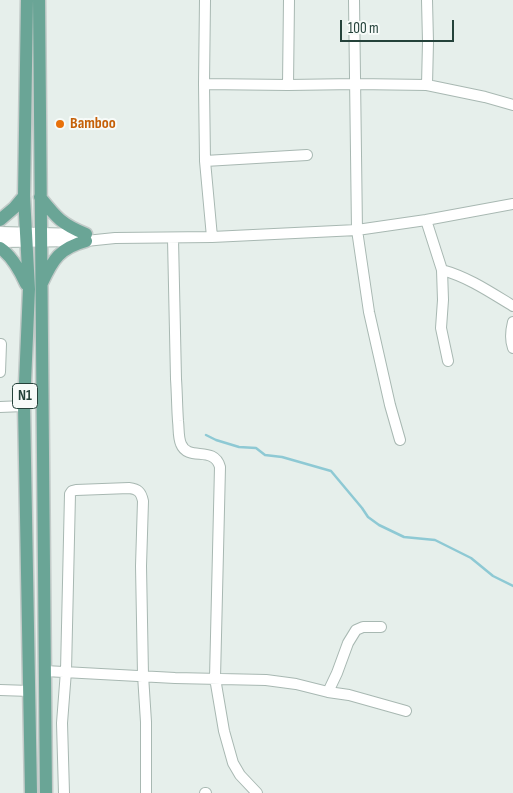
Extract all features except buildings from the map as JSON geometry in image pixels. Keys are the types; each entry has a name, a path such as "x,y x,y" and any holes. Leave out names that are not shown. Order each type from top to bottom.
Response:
{"main road":[{"name":"N1","path":"27,0 24,196 26,237 35,287 45,671 46,793"},
{"name":"N1","path":"31,793 24,406 41,237 39,0"},
{"path":"0,220 24,196"},
{"path":"0,248 35,287 62,252 86,238 62,222 40,196"}],"street":[{"path":"205,0 205,161 212,237"},
{"path":"288,85 289,0"},
{"path":"354,0 357,230 368,312 400,440"},
{"path":"427,0 427,85"},
{"path":"204,84 427,85 513,105"},
{"path":"205,161 307,155"},
{"path":"0,232 26,237 174,238 357,230 513,204"},
{"path":"426,220 442,270 443,300 441,328 448,361"},
{"path":"0,242 26,237"},
{"path":"174,238 177,398 181,444 184,450 214,457 220,466 215,678 224,731 233,763 240,775 257,793"},
{"path":"442,270 479,286 513,306"},
{"path":"513,322 513,348"},
{"path":"0,372 1,344"},
{"path":"0,408 24,406"},
{"path":"64,793 62,723 66,671 70,494 76,490 130,488 135,488 139,491 143,501 141,566 143,676 146,722 146,793"},
{"path":"328,692 348,643 356,630 363,627 381,627"},
{"path":"45,671 175,678 275,680 349,695 406,711"},
{"path":"0,690 30,691"}],"waterway":[{"path":"206,435 239,447 256,448 265,455 282,457 331,471 368,517 379,525 404,537 435,540 471,558 493,576 513,586"}],"place":[{"name":"Bamboo","path":"60,124"}]}
